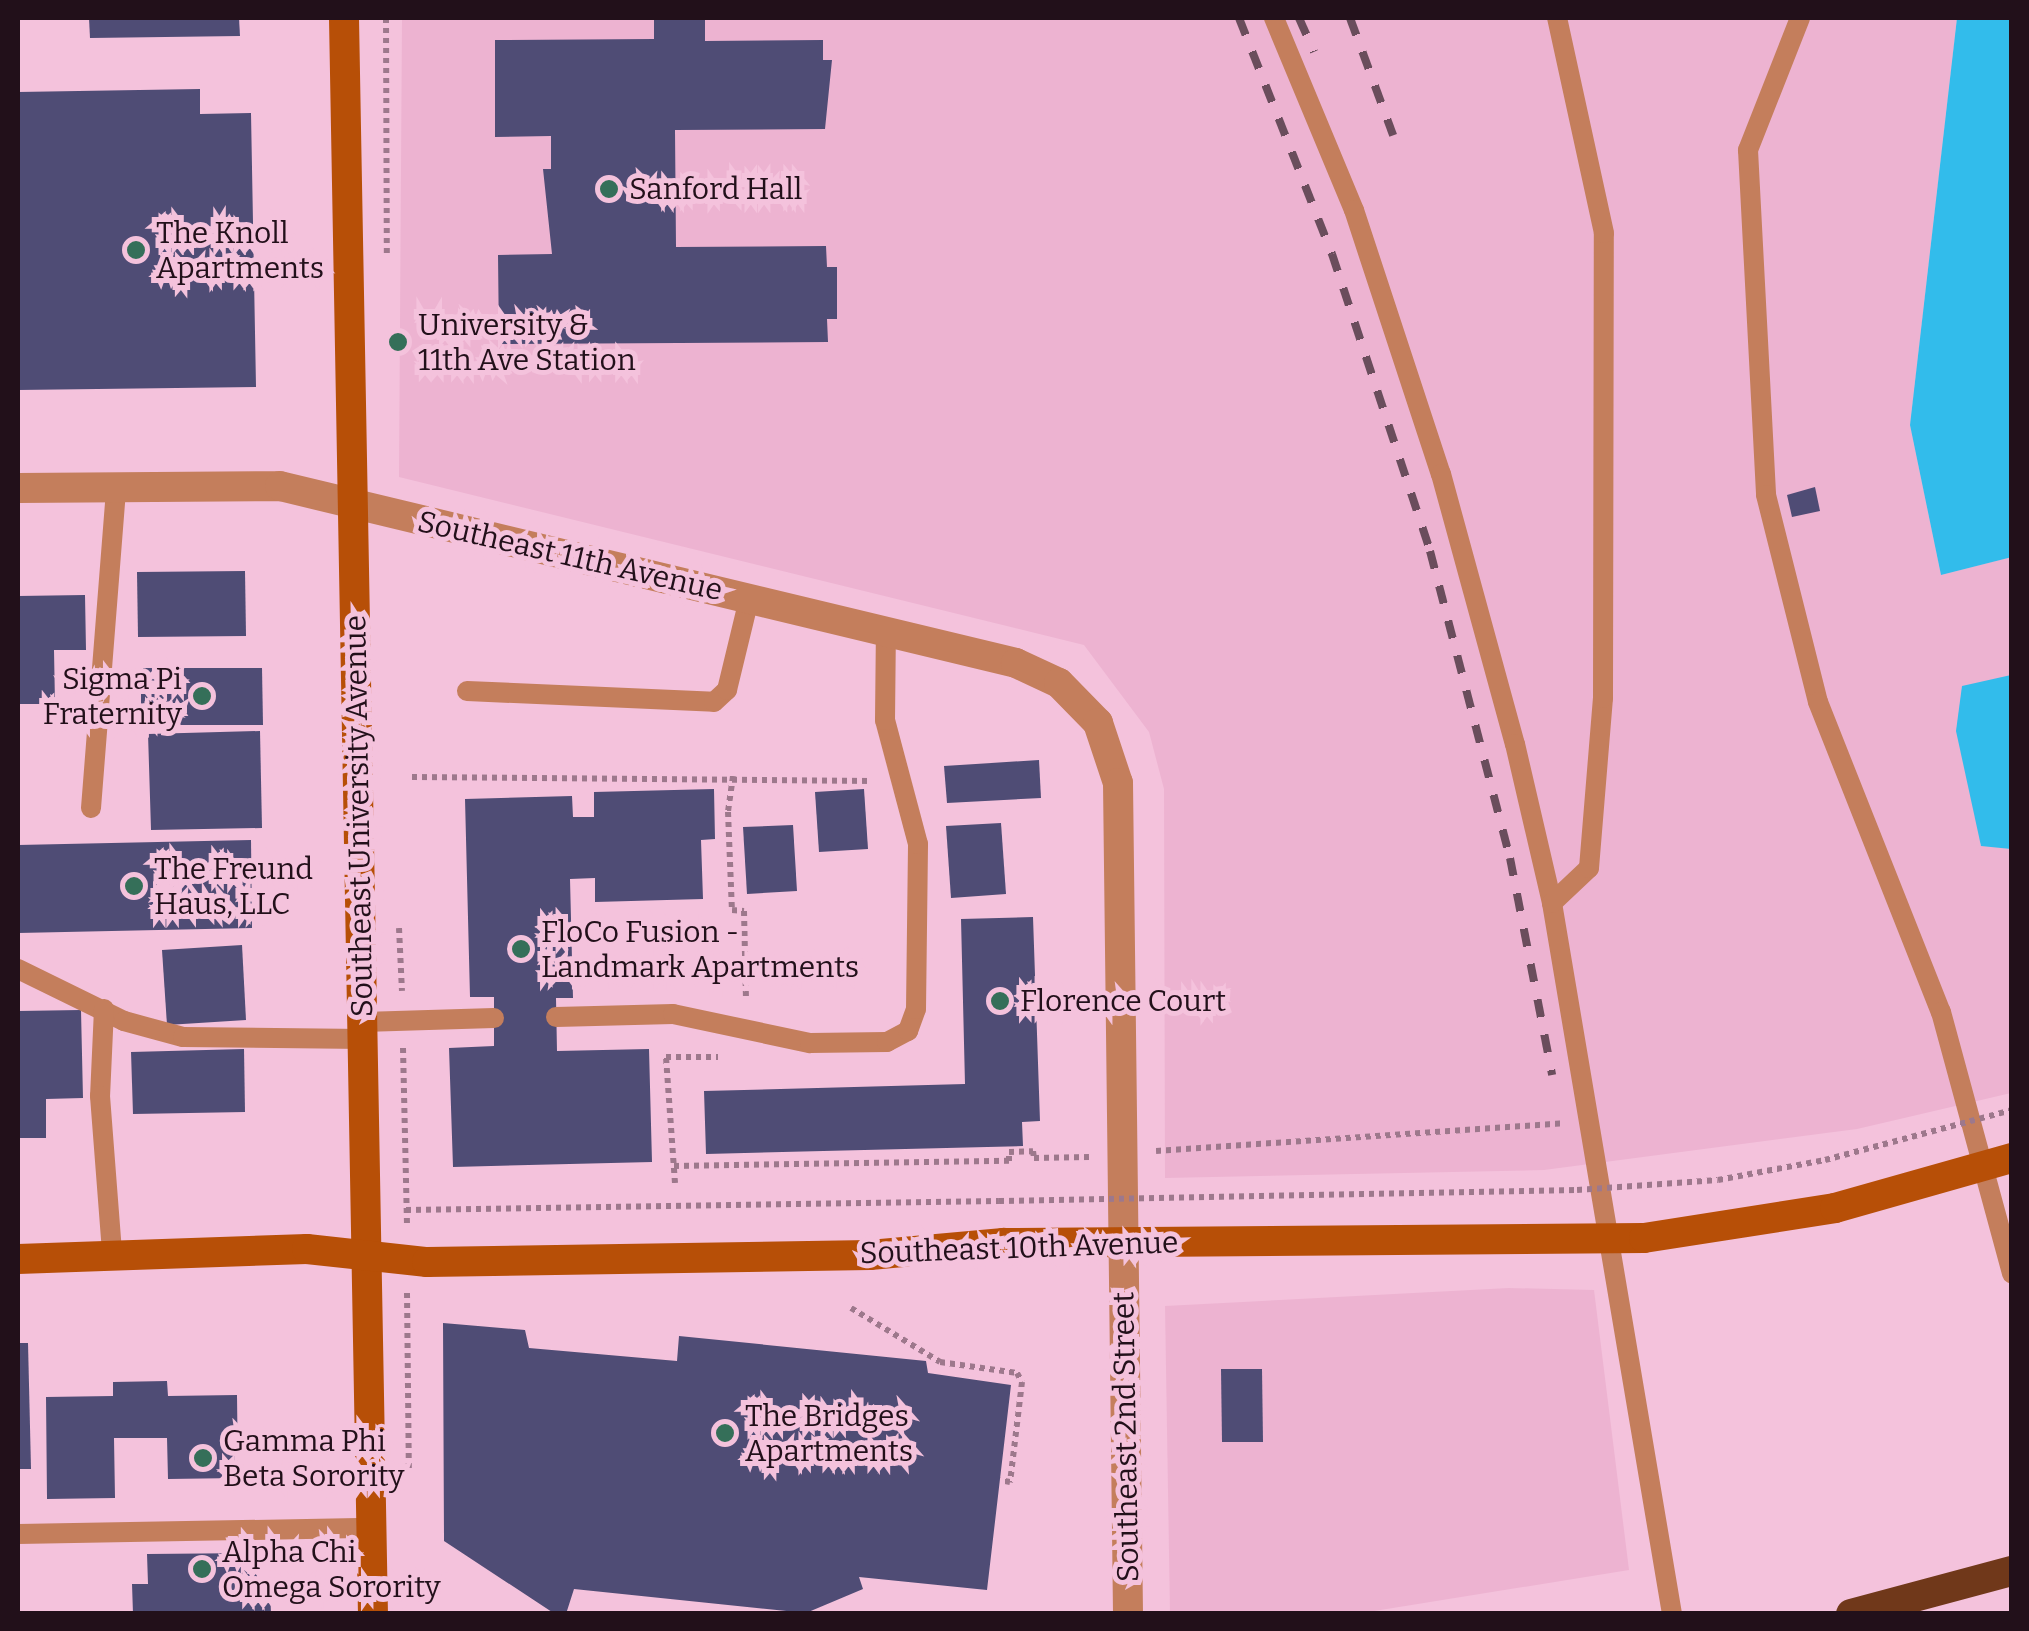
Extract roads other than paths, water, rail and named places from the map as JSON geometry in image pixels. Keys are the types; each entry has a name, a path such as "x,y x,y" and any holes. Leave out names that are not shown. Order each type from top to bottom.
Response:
{"highway":[{"path":"1851,1614 2012,1571"}],"street":[{"name":"Southeast University Avenue","path":"344,18 370,1254 373,1614"},
{"name":"Southeast 11th Avenue","path":"18,488 280,486 1016,663 1059,683 1098,723"},
{"name":"Southeast 2nd Street","path":"1098,723 1118,782 1128,1614"},
{"name":"Southeast 10th Avenue","path":"18,1260 112,1251 370,1254 407,1259 870,1255 1003,1243 1644,1238 1835,1208 2012,1158"}],"lane":[{"path":"1274,18 1354,210 1440,474 1552,903 1584,1121 1672,1614"},
{"path":"1552,903 1589,868 1603,744 1604,233 1557,18"},
{"path":"1800,18 1748,150 1766,495 1818,702 1941,1012 2012,1274"},
{"path":"91,808 116,487"},
{"path":"468,691 714,702 727,690 750,599"},
{"path":"556,1017 673,1014 810,1043 887,1042 908,1030 916,1010 918,844 885,720 886,631"},
{"path":"18,969 104,1009 183,1038 363,1030 494,1018"},
{"path":"104,1009 100,1096 112,1251"},
{"path":"18,1534 372,1528"}],"water":[{"path":"1957,18 2011,18 2012,557 1941,575 1910,425"},
{"path":"2012,675 2011,849 1981,846 1956,731 1962,686"}],"railway":[{"path":"1239,18 1332,254 1430,551 1510,858 1552,1075"},
{"path":"1299,18 1314,52"},
{"path":"1350,18 1393,135"}],"place":[{"name":"Sanford Hall","path":"609,189"},
{"name":"The Knoll Apartments","path":"136,250"},
{"name":"University & 11th Ave Station","path":"398,342"},
{"name":"Sigma Pi Fraternity","path":"202,696"},
{"name":"The Freund Haus, LLC","path":"134,886"},
{"name":"FloCo Fusion - Landmark Apartments","path":"521,949"},
{"name":"Florence Court","path":"1000,1001"},
{"name":"The Bridges Apartments","path":"725,1433"},
{"name":"Gamma Phi Beta Sorority","path":"203,1458"},
{"name":"Alpha Chi Omega Sorority","path":"202,1569"}]}
